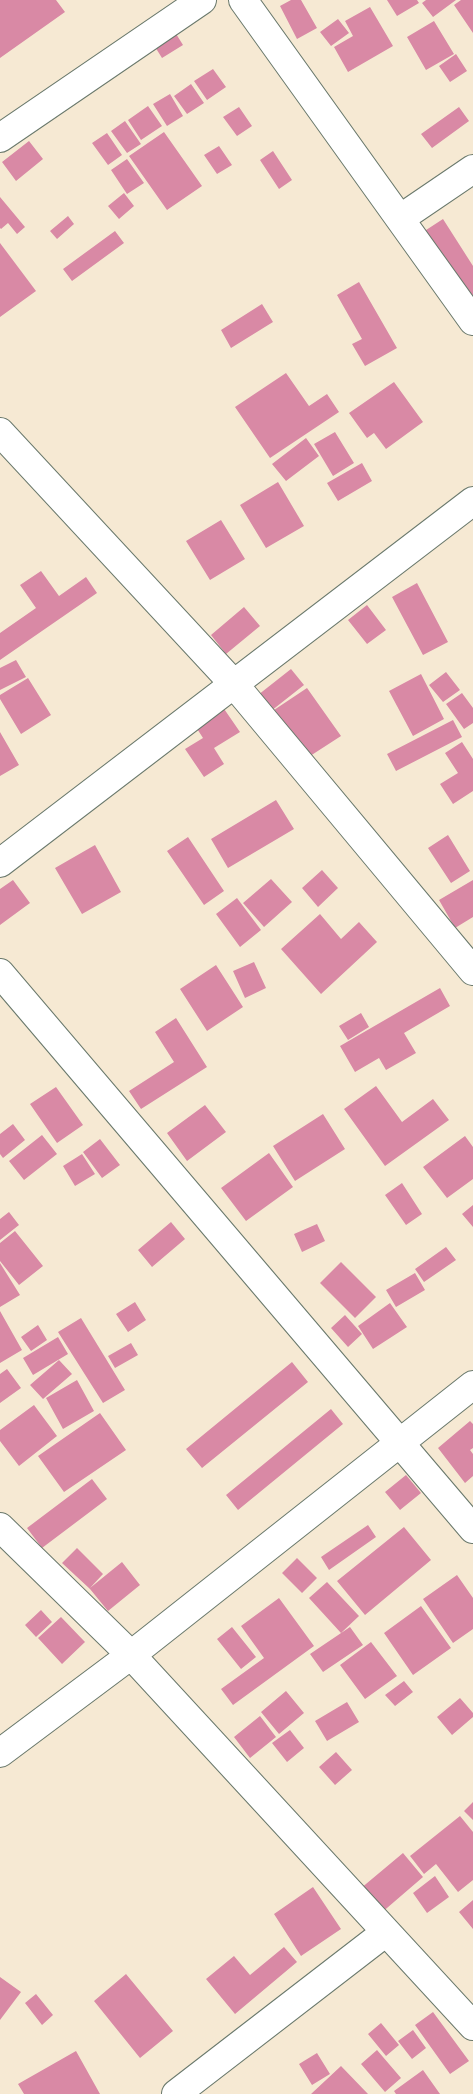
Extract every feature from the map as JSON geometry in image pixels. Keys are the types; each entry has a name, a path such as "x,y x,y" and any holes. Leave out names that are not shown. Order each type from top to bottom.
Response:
{"street":[{"path":"0,138 202,0"},
{"path":"243,0 473,321"},
{"path":"401,218 473,169"},
{"path":"0,432 233,684 473,971"},
{"path":"0,863 473,501"},
{"path":"0,973 473,1529"},
{"path":"0,1752 131,1655 473,1385"},
{"path":"0,1527 131,1655 473,2026"},
{"path":"176,2094 386,1932"}],"building":[{"path":"0,0 56,0 65,12 0,58"},
{"path":"291,0 301,0 317,28 297,39 280,6"},
{"path":"387,0 417,0 419,3 397,16"},
{"path":"426,0 456,0 433,17 422,3"},
{"path":"461,0 473,0 473,33 454,5"},
{"path":"370,7 393,46 348,72 334,47 353,36 345,21"},
{"path":"338,19 349,33 331,46 320,32"},
{"path":"434,21 454,54 426,70 407,37"},
{"path":"173,29 183,45 162,58 152,42"},
{"path":"456,54 467,71 450,82 439,66"},
{"path":"213,69 226,87 207,100 194,81"},
{"path":"191,84 204,103 187,114 174,96"},
{"path":"170,94 183,116 167,126 153,104"},
{"path":"148,106 162,126 141,140 128,120"},
{"path":"239,107 252,126 237,136 223,117"},
{"path":"459,107 469,121 432,148 421,134"},
{"path":"125,121 141,144 127,153 111,131"},
{"path":"164,132 202,186 167,210 129,156"},
{"path":"107,133 122,155 108,165 92,143"},
{"path":"29,141 43,159 16,181 2,162"},
{"path":"219,146 232,165 217,174 204,155"},
{"path":"273,151 292,180 279,189 260,160"},
{"path":"127,159 144,183 127,194 111,170"},
{"path":"124,193 134,206 119,219 108,206"},
{"path":"0,197 25,227 17,234 8,223 0,228"},
{"path":"68,216 74,224 57,239 50,231"},
{"path":"443,219 473,266 473,310 423,232"},
{"path":"115,231 124,243 72,281 63,269"},
{"path":"0,243 36,291 0,317"},
{"path":"359,282 397,348 365,366 352,344 362,339 337,295"},
{"path":"262,304 273,322 231,348 221,330"},
{"path":"286,373 309,406 327,394 339,412 270,458 235,407"},
{"path":"394,382 423,422 386,449 374,433 367,438 349,413"},
{"path":"335,432 354,463 333,476 314,444"},
{"path":"306,438 319,456 286,481 272,464"},
{"path":"362,463 372,481 338,501 327,483"},
{"path":"278,482 304,526 266,548 240,505"},
{"path":"221,520 245,559 210,580 186,541"},
{"path":"41,571 59,596 86,577 97,593 0,660 0,633 36,608 20,585"},
{"path":"417,583 448,642 423,655 392,597"},
{"path":"367,605 386,630 367,644 348,620"},
{"path":"244,607 260,626 226,654 211,635"},
{"path":"16,660 26,677 0,690 0,668"},
{"path":"291,669 304,685 271,711 258,695"},
{"path":"446,672 460,690 443,702 429,685"},
{"path":"421,674 444,719 413,736 389,691"},
{"path":"28,678 51,715 21,734 0,699 0,695"},
{"path":"307,688 341,736 307,758 274,710"},
{"path":"462,693 473,708 473,723 464,729 446,704"},
{"path":"220,703 240,732 214,748 224,764 204,777 185,749 203,738 192,721"},
{"path":"453,720 462,737 396,771 387,754"},
{"path":"0,732 19,765 0,776"},
{"path":"462,742 473,759 473,791 453,804 440,784 458,773 445,753"},
{"path":"276,800 294,829 228,868 211,839"},
{"path":"448,835 470,871 451,883 428,848"},
{"path":"188,837 224,891 204,905 167,851"},
{"path":"95,845 121,892 82,914 55,868"},
{"path":"322,870 338,888 318,907 302,888"},
{"path":"271,879 292,902 264,927 243,903"},
{"path":"13,880 30,903 0,925 0,889"},
{"path":"473,880 473,917 455,928 439,900"},
{"path":"237,898 261,930 240,947 216,914"},
{"path":"320,914 341,939 359,922 377,942 321,994 281,949"},
{"path":"254,962 266,988 245,998 233,971"},
{"path":"216,965 243,1007 207,1031 180,989"},
{"path":"440,988 450,1006 404,1033 416,1053 386,1070 379,1058 355,1072 340,1046"},
{"path":"361,1013 369,1027 348,1040 339,1026"},
{"path":"176,1018 207,1067 141,1109 129,1091 174,1062 155,1032"},
{"path":"376,1086 402,1122 433,1099 449,1120 385,1166 344,1109"},
{"path":"56,1087 83,1125 57,1143 30,1104"},
{"path":"205,1105 226,1132 187,1161 167,1133"},
{"path":"323,1114 345,1149 295,1181 273,1146"},
{"path":"13,1124 25,1140 3,1158 0,1154 0,1134"},
{"path":"42,1135 57,1154 24,1180 9,1161"},
{"path":"465,1136 473,1147 473,1179 447,1198 423,1167"},
{"path":"100,1139 120,1165 102,1178 83,1152"},
{"path":"269,1153 293,1187 246,1221 221,1188"},
{"path":"82,1154 95,1174 75,1186 63,1166"},
{"path":"402,1183 422,1214 406,1225 385,1195"},
{"path":"473,1205 473,1227 462,1214"},
{"path":"9,1212 19,1225 0,1240 0,1219"},
{"path":"171,1222 185,1239 152,1267 138,1250"},
{"path":"317,1224 325,1241 302,1252 294,1234"},
{"path":"15,1231 43,1266 19,1285 0,1261 0,1243"},
{"path":"446,1247 456,1260 424,1282 415,1269"},
{"path":"341,1262 376,1297 355,1318 320,1283"},
{"path":"0,1263 20,1295 0,1307"},
{"path":"415,1273 425,1290 396,1307 386,1290"},
{"path":"135,1302 146,1320 128,1332 116,1314"},
{"path":"390,1303 407,1327 373,1349 358,1326"},
{"path":"0,1311 22,1350 0,1363"},
{"path":"345,1315 362,1334 348,1347 331,1328"},
{"path":"81,1318 125,1390 103,1403 58,1332"},
{"path":"38,1325 47,1340 31,1351 21,1337"},
{"path":"58,1337 68,1354 33,1375 23,1358"},
{"path":"131,1343 138,1355 115,1368 108,1356"},
{"path":"59,1360 72,1374 43,1399 30,1385"},
{"path":"292,1362 308,1382 202,1468 186,1449"},
{"path":"7,1369 21,1388 0,1403 0,1374"},
{"path":"77,1380 94,1411 63,1429 46,1398"},
{"path":"34,1405 57,1436 19,1466 0,1441 0,1430"},
{"path":"331,1409 343,1424 238,1510 226,1495"},
{"path":"100,1413 126,1450 64,1492 38,1456"},
{"path":"470,1421 473,1424 473,1448 470,1450 473,1454 473,1476 465,1483 438,1448"},
{"path":"406,1475 421,1493 400,1510 385,1492"},
{"path":"92,1479 107,1499 42,1548 27,1528"},
{"path":"368,1525 376,1537 329,1570 321,1557"},
{"path":"404,1527 431,1560 365,1615 337,1581"},
{"path":"77,1548 103,1574 90,1588 122,1562 140,1585 108,1611 90,1589 62,1563"},
{"path":"297,1558 317,1578 302,1593 282,1573"},
{"path":"457,1575 473,1598 473,1629 453,1643 423,1599"},
{"path":"327,1582 359,1616 341,1633 309,1598"},
{"path":"279,1598 314,1646 233,1705 221,1689 264,1658 241,1626"},
{"path":"421,1606 451,1648 413,1675 384,1633"},
{"path":"41,1610 52,1622 36,1637 25,1625"},
{"path":"61,1617 85,1642 62,1664 38,1638"},
{"path":"232,1627 256,1657 241,1669 217,1639"},
{"path":"350,1627 363,1645 323,1672 310,1654"},
{"path":"371,1642 397,1676 365,1699 340,1665"},
{"path":"404,1681 413,1692 395,1706 385,1695"},
{"path":"286,1691 304,1713 279,1734 261,1712"},
{"path":"460,1698 473,1713 473,1717 452,1735 437,1717"},
{"path":"347,1702 359,1722 327,1741 315,1721"},
{"path":"260,1716 276,1737 250,1758 234,1737"},
{"path":"290,1730 304,1748 287,1762 272,1743"},
{"path":"336,1752 352,1770 335,1785 319,1767"},
{"path":"473,1802 473,1820 464,1811"},
{"path":"460,1816 473,1832 473,1880 458,1892 436,1864 424,1874 410,1856"},
{"path":"403,1853 423,1877 380,1914 360,1889"},
{"path":"435,1876 449,1897 427,1913 413,1893"},
{"path":"313,1887 341,1929 301,1956 274,1914"},
{"path":"473,1900 473,1929 459,1912"},
{"path":"284,1947 297,1962 235,2014 206,1979 234,1956 250,1975"},
{"path":"126,1974 173,2031 140,2058 94,2001"},
{"path":"0,1977 21,1992 0,2020"},
{"path":"36,1994 53,2015 42,2025 25,2003"},
{"path":"433,2012 469,2061 450,2074 415,2025"},
{"path":"381,2023 399,2045 386,2056 368,2034"},
{"path":"413,2030 426,2048 412,2059 398,2041"},
{"path":"377,2050 401,2078 385,2092 361,2064"},
{"path":"76,2051 100,2094 24,2094 18,2084"},
{"path":"317,2053 330,2074 312,2085 299,2064"},
{"path":"341,2066 368,2094 311,2094"},
{"path":"423,2070 440,2094 396,2094 394,2091"}]}
